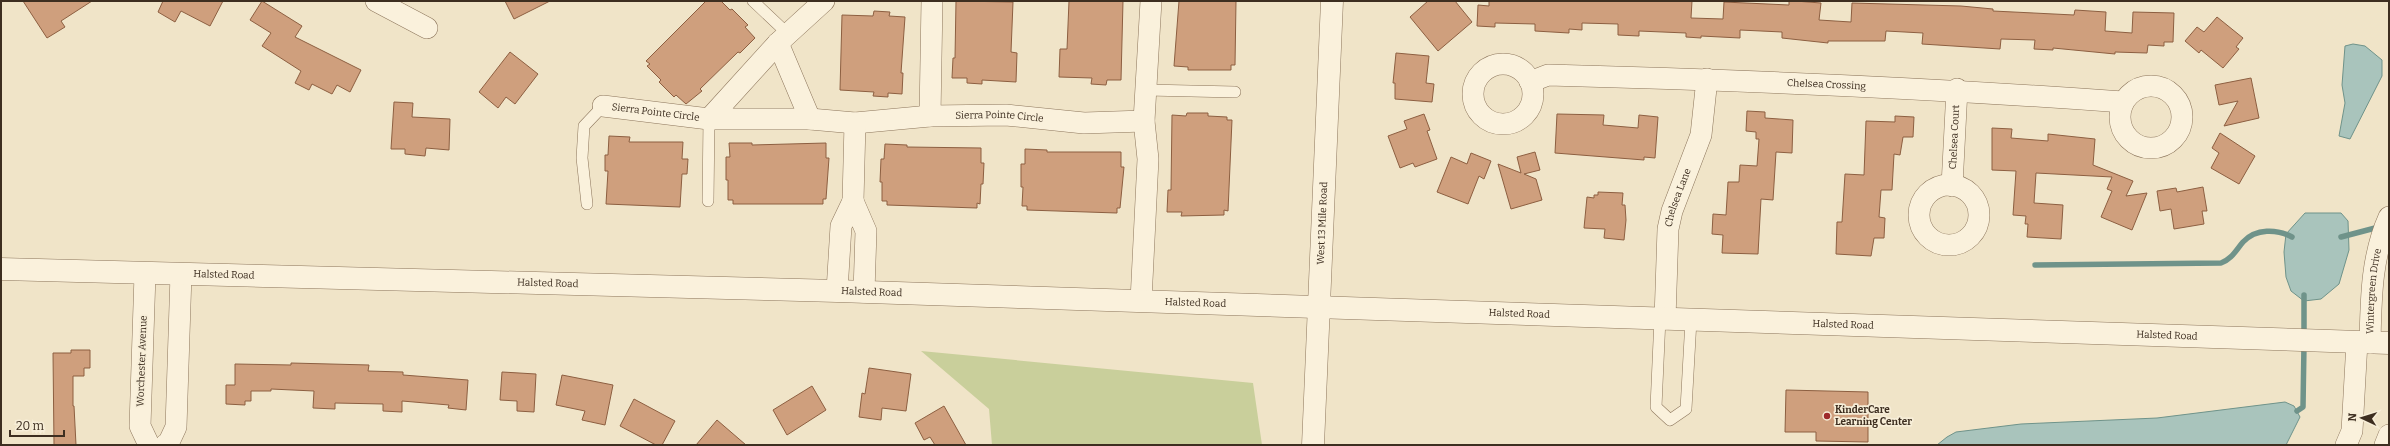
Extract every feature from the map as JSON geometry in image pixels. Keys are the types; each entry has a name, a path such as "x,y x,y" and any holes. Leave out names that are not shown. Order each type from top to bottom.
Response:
{"street":[{"path":"376,1 427,28"},
{"name":"Sierra Pointe Circle","path":"709,119 783,39 824,1"},
{"path":"930,116 932,1"},
{"path":"1141,301 1148,159 1144,121 1151,1"},
{"name":"West 13 Mile Road","path":"1313,445 1332,1"},
{"path":"783,39 810,119"},
{"name":"Chelsea Crossing","path":"1530,82 1548,75 1707,79 1957,90 2123,102"},
{"name":"Chelsea Lane","path":"1663,319 1668,229 1672,211 1702,135 1707,79"},
{"name":"Chelsea Court","path":"1952,186 1957,90"},
{"name":"Sierra Pointe Circle","path":"603,106 709,119 810,119 855,123 930,116 1006,115 1084,123 1144,121"},
{"path":"855,123 854,201 866,231 864,292"},
{"path":"837,291 841,226 854,201"},
{"name":"Wintergreen Drive","path":"2346,445 2352,431 2372,343 2374,267 2380,237 2389,217"},
{"name":"Halsted Road","path":"1,269 145,274 528,281 2372,343"},
{"name":"Worchester Avenue","path":"145,274 140,426 149,445"},
{"path":"165,445 170,442 176,427 181,274"},
{"path":"2385,445 2389,435"}],"lane":[{"path":"753,1 783,39"},
{"path":"1147,90 1235,92"},
{"path":"587,204 582,158 584,126 603,106"},
{"path":"708,201 709,119"},
{"path":"1663,319 1656,407 1670,420 1686,409 1691,320"}],"green space":[{"path":"921,351 1253,383 1262,445 992,445 989,409"}],"water":[{"path":"2353,44 2365,46 2382,60 2382,76 2350,139 2339,136 2345,103 2342,85 2345,46"},
{"path":"2305,213 2341,213 2348,221 2349,250 2339,284 2321,299 2304,301 2291,291 2286,277 2284,252 2286,234"},
{"path":"2285,402 2294,406 2300,417 2286,445 1937,445 1956,432 2021,424 2157,418"}],"building":[{"path":"23,1 92,1 61,21 65,27 47,38"},
{"path":"163,1 223,1 210,26 181,11 175,22 158,12"},
{"path":"262,1 302,26 295,37 361,70 350,92 337,85 332,94 312,84 309,90 295,83 301,71 262,46 271,33 250,20"},
{"path":"505,1 550,1 514,19"},
{"path":"706,1 721,1 730,10 732,9 748,25 745,27 755,38 740,53 738,52 700,89 702,91 686,104 676,95 674,97 659,82 661,80 647,66 650,64 646,61"},
{"path":"956,1 1013,2 1011,52 1017,53 1016,82 982,80 982,84 967,83 967,78 952,78 953,58 955,58"},
{"path":"1069,1 1123,1 1121,80 1107,80 1106,85 1091,84 1092,78 1059,77 1060,49 1067,49"},
{"path":"1179,1 1236,1 1235,65 1231,65 1231,70 1188,70 1188,67 1174,66"},
{"path":"1428,1 1455,1 1472,22 1438,51 1410,17"},
{"path":"1489,1 1692,1 1691,18 1723,19 1724,2 1789,5 1789,1 1795,1 1821,3 1819,20 1851,22 1852,3 1961,6 1993,9 1993,11 2074,15 2075,10 2106,12 2105,31 2132,33 2133,12 2174,13 2173,42 2164,42 2164,46 2148,45 2147,53 2115,52 2115,54 2053,48 2053,50 2034,49 2035,40 2001,39 2000,49 1922,44 1923,33 1886,31 1885,41 1828,41 1828,43 1782,38 1782,32 1740,30 1740,38 1701,36 1701,38 1686,37 1686,33 1639,31 1639,36 1618,35 1618,24 1582,23 1582,30 1569,29 1569,33 1535,31 1535,24 1495,23 1495,27 1477,26 1478,5 1489,6"},
{"path":"874,11 890,12 889,16 905,17 901,73 903,73 902,94 888,93 888,97 873,96 874,92 840,90 842,15 873,16"},
{"path":"2217,17 2243,38 2236,47 2239,49 2223,68 2201,50 2199,53 2185,41 2197,27 2204,32"},
{"path":"510,52 538,74 515,104 506,97 498,108 479,92"},
{"path":"1396,53 1429,56 1426,83 1434,84 1432,102 1395,99 1395,83 1393,83"},
{"path":"2251,78 2259,118 2224,126 2238,101 2219,105 2215,85"},
{"path":"394,102 413,103 412,117 450,119 449,150 426,148 425,156 405,154 405,149 391,149"},
{"path":"1747,111 1765,112 1765,118 1793,120 1792,153 1776,152 1773,200 1761,199 1758,254 1722,253 1723,235 1712,234 1713,214 1726,215 1728,182 1739,182 1740,165 1757,166 1759,139 1756,139 1756,132 1746,131"},
{"path":"1187,113 1208,113 1208,116 1227,117 1227,120 1232,120 1228,211 1224,210 1224,215 1181,216 1182,212 1167,212 1168,190 1171,190 1172,115 1186,116"},
{"path":"1424,114 1430,130 1427,131 1437,159 1415,167 1413,163 1400,168 1388,136 1407,129 1404,121"},
{"path":"1557,114 1604,115 1603,125 1638,128 1639,115 1658,117 1655,158 1644,157 1644,160 1555,153"},
{"path":"1895,116 1914,117 1913,137 1903,137 1900,155 1894,154 1892,190 1881,190 1879,217 1885,218 1884,238 1874,238 1871,256 1836,254 1837,222 1842,222 1845,174 1864,175 1866,121 1895,122"},
{"path":"1992,128 2012,129 2011,138 2048,141 2048,134 2095,139 2093,165 2133,181 2126,196 2147,193 2132,230 2101,217 2112,191 2107,189 2112,177 2036,173 2034,203 2063,205 2061,239 2027,237 2028,224 2025,224 2026,216 2013,215 2016,171 1992,170"},
{"path":"2220,133 2255,156 2239,184 2211,168 2219,153 2212,148"},
{"path":"609,136 630,137 629,142 683,142 682,159 688,159 687,174 682,174 680,207 606,204 608,171 605,171 605,155 608,155"},
{"path":"729,143 752,143 752,145 826,143 826,158 829,158 826,199 823,199 823,204 733,204 733,200 728,200 728,180 726,180 726,157 730,157"},
{"path":"885,144 907,145 907,147 981,148 981,163 984,163 980,204 977,203 977,208 887,205 887,201 882,201 882,182 880,182 881,159 884,159"},
{"path":"1025,149 1047,150 1047,152 1121,152 1121,167 1124,167 1120,208 1117,208 1117,213 1027,210 1027,206 1022,206 1023,187 1021,187 1021,164 1025,164"},
{"path":"1535,152 1540,170 1524,174 1536,179 1542,200 1511,209 1498,164 1521,173 1517,157"},
{"path":"1471,153 1491,161 1484,179 1479,176 1468,204 1437,192 1451,157 1467,164"},
{"path":"2203,187 2207,211 2202,211 2204,224 2174,229 2171,209 2160,211 2157,191 2176,188 2177,192"},
{"path":"1598,192 1623,193 1622,205 1625,205 1626,220 1624,240 1604,238 1605,229 1584,228 1587,197 1594,198 1594,195 1598,195"},
{"path":"71,350 90,350 90,368 84,368 84,376 73,376 73,406 76,445 54,445 53,353 71,353"},
{"path":"291,363 369,365 368,371 403,372 403,375 468,380 466,410 448,408 449,405 402,401 402,412 383,411 383,404 335,403 335,409 313,408 314,391 271,389 271,391 251,391 251,401 245,401 245,405 226,404 226,385 235,385 235,364 291,365"},
{"path":"869,368 911,374 906,411 882,408 881,420 859,417 862,393 865,394"},
{"path":"502,372 536,374 534,412 517,411 517,401 500,400"},
{"path":"562,375 613,385 605,425 582,420 585,411 556,405"},
{"path":"812,386 826,410 787,435 773,410"},
{"name":"KinderCare Learning Center","path":"1786,390 1868,392 1868,442 1816,441 1816,432 1785,432"},
{"path":"634,399 675,421 662,445 656,445 620,426"},
{"path":"944,406 966,445 935,445 930,437 924,440 915,423"},
{"path":"717,420 746,445 696,445"}],"waterway":[{"path":"2341,237 2379,227"},
{"path":"2035,265 2221,263 2231,257 2243,242 2254,234 2273,231 2292,237"},
{"path":"2304,295 2304,336"},
{"path":"2297,411 2303,407 2304,345"}],"place":[{"name":"KinderCare Learning Center","path":"1827,416"}]}
